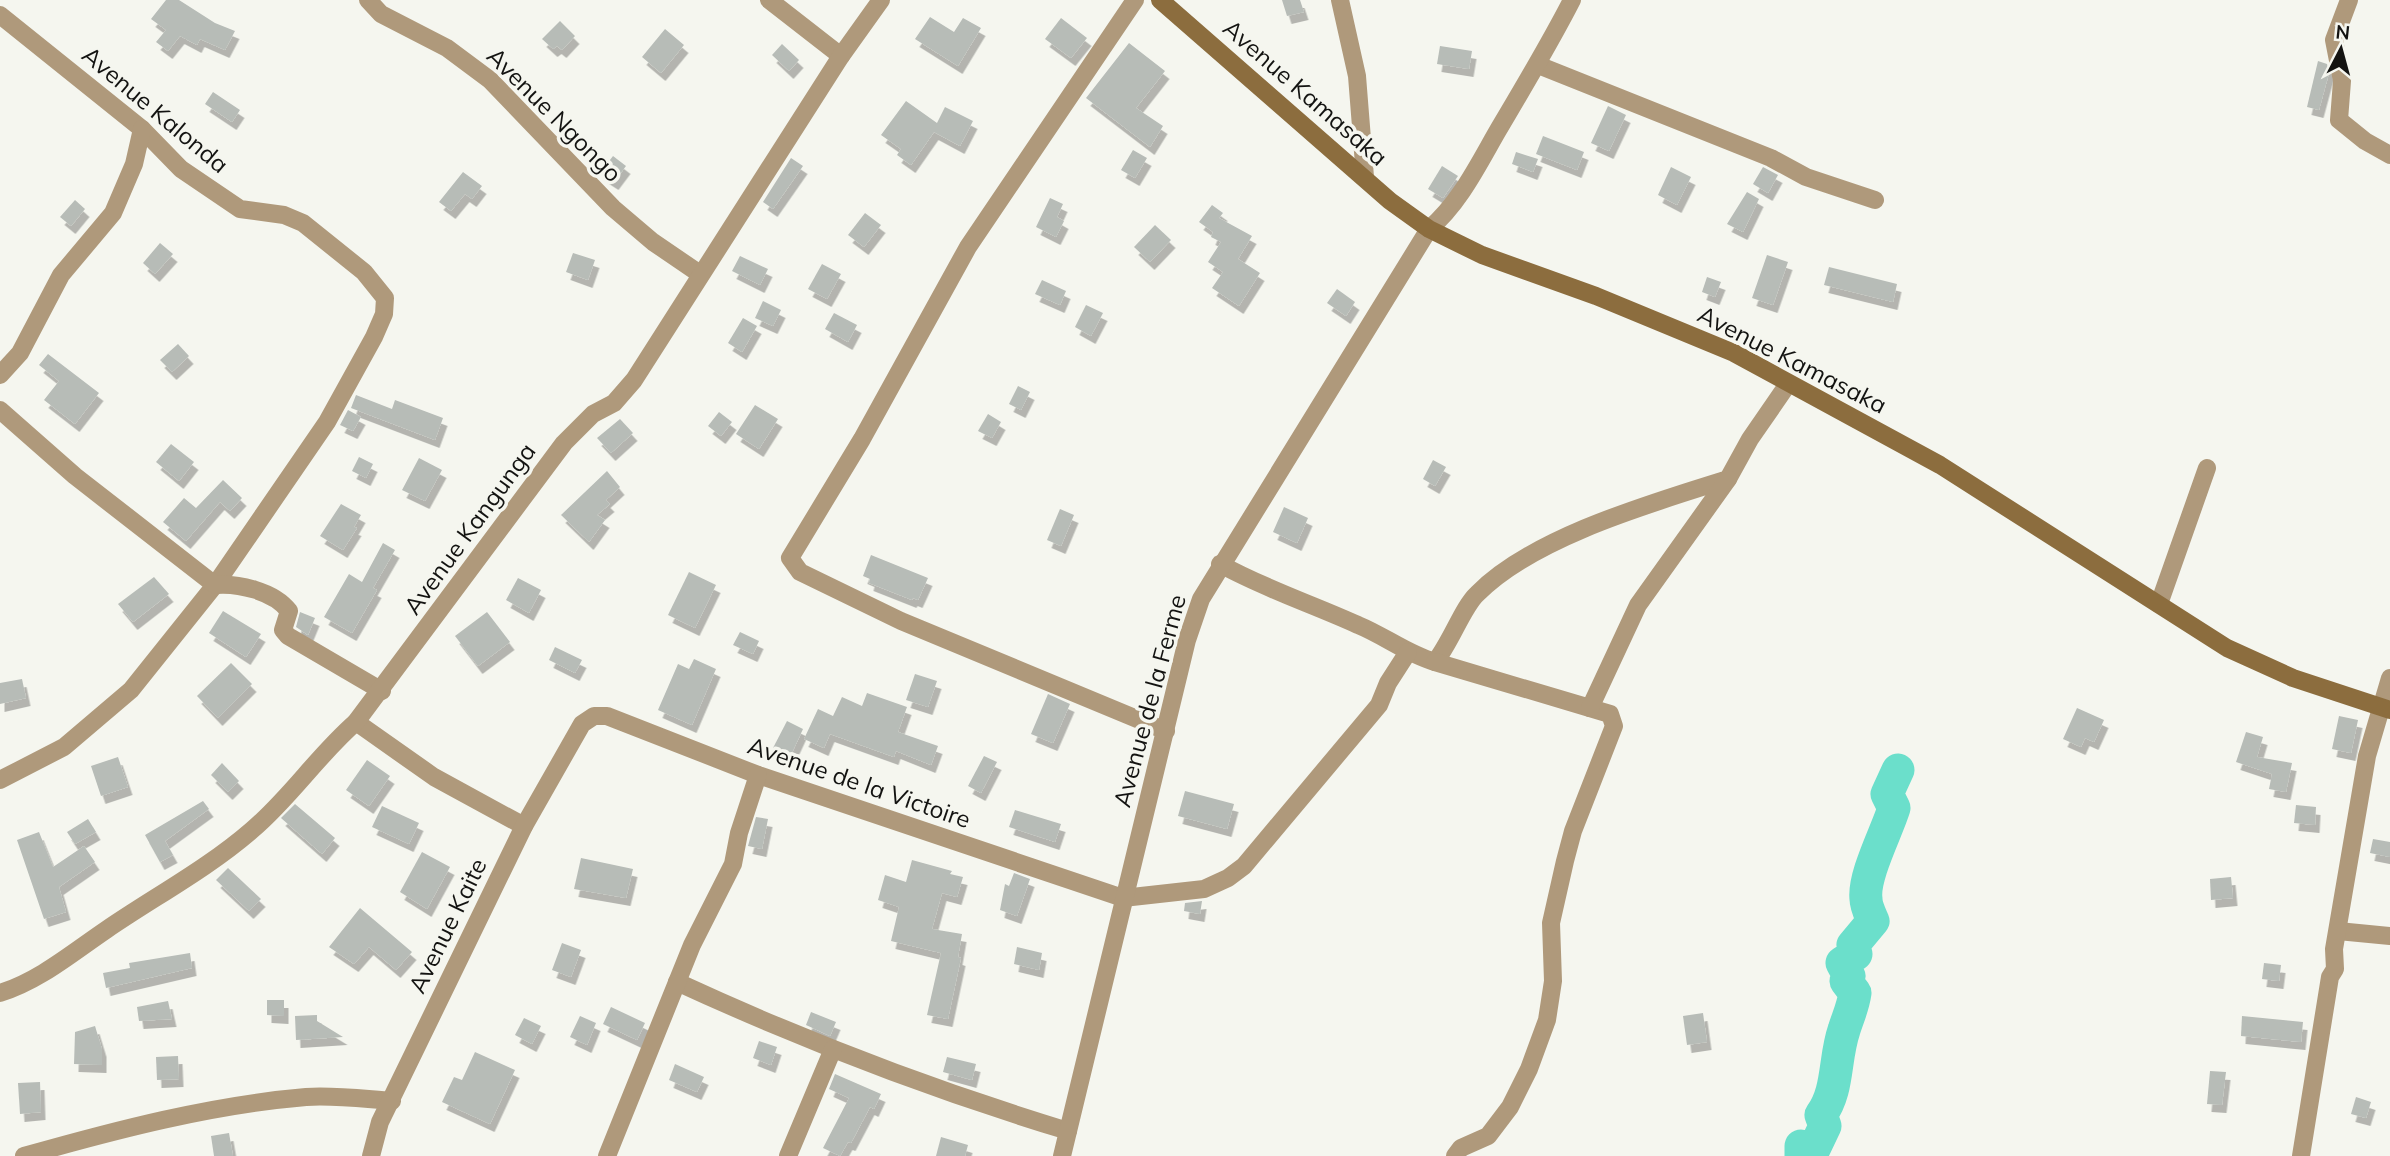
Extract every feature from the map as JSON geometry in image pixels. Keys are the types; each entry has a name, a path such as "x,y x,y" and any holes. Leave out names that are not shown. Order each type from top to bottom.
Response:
{"street":[{"name":"Avenue Ngongo","path":"368,0 381,14 446,48 490,80 613,208 653,242 700,274"},
{"path":"769,0 841,56"},
{"name":"Avenue Kangunga","path":"0,993 23,985 53,966 176,886 252,830 329,746 356,722 382,691 564,443 593,414 624,393 841,56 881,0"},
{"path":"1135,0 968,247 862,439 790,558 800,572 901,621 1166,731"},
{"name":"Avenue Kamasaka","path":"1160,0 1407,214 1429,229 1482,255 1596,296 1734,353 1951,471 2217,642 2264,666 2385,708"},
{"path":"1340,0 1357,76 1365,177"},
{"name":"Avenue de la Ferme","path":"1062,1156 1123,898 1194,618 1220,564 1429,229 1443,218 1458,195 1538,65 1573,0"},
{"path":"2349,0 2334,40 2342,81 2339,120 2365,141 2390,155"},
{"name":"Avenue Kalonda","path":"0,15 142,129 181,169 240,209 284,215 303,223 364,272 385,298 384,314 374,337 327,422 215,585"},
{"path":"1538,65 1771,158 1806,177 1875,200"},
{"path":"0,375 20,353 61,275 113,213 134,164 142,129"},
{"path":"1590,708 1638,605 1728,480 1750,439 1788,384"},
{"path":"0,410 75,475 215,585 242,584 280,603 289,611 284,630 288,636 382,691"},
{"path":"2159,604 2207,468"},
{"path":"1435,662 1453,638 1471,600 1502,574 1579,532 1728,480"},
{"path":"1220,564 1254,583 1382,635 1408,652 1610,714 1614,726 1573,831 1551,923 1553,981 1547,1020 1510,1107 1488,1136 1461,1148 1455,1156"},
{"path":"0,780 64,747 131,690 215,585"},
{"path":"1123,898 1204,889 1228,878 1244,866 1379,705 1388,683 1408,652"},
{"path":"2301,1156 2330,977 2335,969 2334,949 2367,756 2385,708 2390,678"},
{"name":"Avenue de la Victoire","path":"582,724 594,716 607,716 758,775 1123,898"},
{"path":"356,722 434,777 524,826"},
{"name":"Avenue Kaite","path":"371,1156 376,1132 524,826 582,724"},
{"path":"607,1156 703,920 733,864 739,833 758,775"},
{"path":"2338,931 2390,936"},
{"path":"677,982 833,1049 952,1096 1068,1131"},
{"path":"788,1156 833,1049"},
{"path":"24,1156 49,1153 116,1131 268,1102 309,1097 392,1101"}],"building":[{"path":"166,0 179,0 215,23 235,31 225,50 200,39 197,45 180,36 168,51 156,42 166,30 151,19"},
{"path":"1282,0 1300,0 1304,12 1287,16"},
{"path":"930,17 954,32 963,18 981,28 958,66 915,39"},
{"path":"1061,18 1087,38 1071,58 1045,39"},
{"path":"560,21 575,36 562,50 557,46 553,49 542,39"},
{"path":"665,29 684,45 661,73 642,57"},
{"path":"1129,43 1165,71 1136,108 1163,126 1150,147 1086,98"},
{"path":"782,44 799,60 789,71 772,55"},
{"path":"1440,46 1472,51 1469,69 1437,64"},
{"path":"2318,61 2327,64 2329,73 2319,110 2307,107"},
{"path":"213,92 240,110 232,122 205,104"},
{"path":"906,101 937,123 945,107 973,121 960,146 934,132 911,165 897,155 901,149 881,135"},
{"path":"1608,106 1626,115 1609,151 1591,143"},
{"path":"1543,136 1584,152 1577,170 1536,154"},
{"path":"1133,150 1147,158 1135,178 1121,170"},
{"path":"1516,152 1538,159 1533,172 1512,164"},
{"path":"613,156 626,166 614,182 600,173"},
{"path":"791,158 803,166 773,209 763,202"},
{"path":"1442,166 1458,176 1443,198 1428,189"},
{"path":"1671,167 1691,177 1677,205 1658,195"},
{"path":"1763,167 1778,175 1768,193 1753,184"},
{"path":"463,172 482,186 472,199 465,194 451,211 439,202"},
{"path":"1747,192 1759,199 1743,232 1727,224"},
{"path":"1050,198 1063,204 1057,217 1064,221 1056,237 1036,227"},
{"path":"75,200 85,209 71,226 60,217"},
{"path":"1212,205 1223,213 1219,218 1252,236 1238,259 1260,273 1239,306 1212,288 1223,272 1208,262 1221,242 1211,237 1213,232 1199,222"},
{"path":"865,213 881,225 864,247 848,235"},
{"path":"1155,225 1171,240 1150,262 1134,247"},
{"path":"160,243 173,254 155,274 143,263"},
{"path":"573,253 595,260 588,280 566,272"},
{"path":"1767,255 1788,262 1773,305 1752,298"},
{"path":"740,256 768,269 760,285 732,271"},
{"path":"822,264 841,274 827,299 808,289"},
{"path":"1829,267 1897,284 1893,302 1824,285"},
{"path":"1707,277 1721,282 1715,297 1702,292"},
{"path":"1042,280 1066,291 1060,305 1035,294"},
{"path":"1337,289 1355,302 1346,316 1327,303"},
{"path":"763,301 781,310 773,326 755,318"},
{"path":"1086,305 1103,313 1091,336 1075,327"},
{"path":"834,313 857,325 848,342 825,329"},
{"path":"743,318 757,326 742,352 728,343"},
{"path":"178,344 189,356 172,372 160,360"},
{"path":"48,354 99,393 75,424 44,400 59,381 39,365"},
{"path":"1018,386 1030,392 1021,410 1009,404"},
{"path":"356,395 392,409 395,400 443,418 435,440 351,408"},
{"path":"755,405 778,419 759,449 736,434"},
{"path":"348,410 361,417 353,431 340,425"},
{"path":"719,412 732,422 721,436 708,426"},
{"path":"988,414 1001,422 992,438 978,431"},
{"path":"620,419 633,433 611,453 597,438"},
{"path":"171,444 194,462 179,481 156,462"},
{"path":"359,457 373,464 366,478 352,471"},
{"path":"419,458 442,470 425,501 402,490"},
{"path":"1433,460 1446,467 1435,486 1423,479"},
{"path":"607,471 620,487 606,500 610,504 597,515 605,520 589,542 561,515"},
{"path":"223,480 242,498 230,511 220,502 186,541 163,522 184,498 196,508"},
{"path":"341,504 361,515 354,527 357,528 343,550 320,536"},
{"path":"1284,507 1308,518 1297,543 1273,532"},
{"path":"1060,509 1074,515 1061,546 1047,540"},
{"path":"383,543 395,550 373,588 377,590 352,633 324,617 349,574 362,582"},
{"path":"871,555 928,578 918,600 869,583 870,579 863,576"},
{"path":"689,572 716,585 695,628 668,615"},
{"path":"154,577 169,594 133,622 118,604"},
{"path":"518,578 541,590 529,613 506,600"},
{"path":"223,611 261,634 246,657 209,633"},
{"path":"300,612 315,618 308,635 296,627"},
{"path":"487,612 510,642 478,666 455,636"},
{"path":"740,632 759,641 753,654 733,645"},
{"path":"555,647 582,660 575,673 549,660"},
{"path":"694,659 716,669 692,725 658,710 678,664 689,669"},
{"path":"231,663 252,684 218,718 197,696"},
{"path":"915,674 937,681 928,707 906,700"},
{"path":"22,679 26,698 0,704 0,683"},
{"path":"867,693 907,707 898,732 938,746 931,765 896,751 894,757 830,734 824,748 804,739 818,709 833,716 842,697 862,706"},
{"path":"1048,694 1070,704 1053,743 1031,734"},
{"path":"2077,708 2104,720 2094,742 2085,738 2081,747 2063,739"},
{"path":"2339,716 2358,720 2351,753 2332,749"},
{"path":"787,721 803,729 790,757 773,748"},
{"path":"2246,732 2263,737 2257,757 2292,763 2286,792 2269,789 2272,774 2236,762"},
{"path":"984,756 997,762 981,793 968,786"},
{"path":"118,757 128,787 101,796 91,766"},
{"path":"367,760 390,776 369,806 346,790"},
{"path":"222,763 239,781 228,792 211,775"},
{"path":"1185,791 1234,804 1227,829 1178,816"},
{"path":"203,801 209,809 165,841 173,855 160,862 145,835"},
{"path":"295,804 335,838 322,854 281,818"},
{"path":"2296,805 2316,807 2315,825 2294,823"},
{"path":"382,806 419,823 409,844 372,827"},
{"path":"1015,810 1061,824 1055,842 1009,827"},
{"path":"756,817 768,819 762,849 748,846"},
{"path":"88,819 96,832 75,844 67,832"},
{"path":"39,832 53,867 84,846 95,862 59,887 66,912 44,919 17,840"},
{"path":"2373,839 2390,842 2390,857 2370,853"},
{"path":"422,852 450,867 427,909 400,892"},
{"path":"581,858 633,869 626,898 574,889"},
{"path":"912,860 952,871 950,874 963,877 957,897 942,893 932,929 962,934 958,957 961,958 948,1019 927,1015 941,953 891,941 899,907 878,900 885,875 906,882"},
{"path":"228,868 261,899 249,911 216,880"},
{"path":"1014,873 1030,879 1017,916 1000,910 1005,884 1009,886"},
{"path":"2231,877 2233,898 2211,900 2210,879"},
{"path":"1202,901 1200,914 1184,911 1185,903"},
{"path":"360,908 412,952 396,970 369,947 354,964 329,947"},
{"path":"562,943 581,950 571,977 552,970"},
{"path":"1017,947 1042,953 1039,970 1014,964"},
{"path":"190,953 192,968 106,988 103,973 130,968 129,963"},
{"path":"2264,963 2281,965 2279,981 2262,979"},
{"path":"267,1000 284,1000 284,1016 267,1015"},
{"path":"168,1001 172,1019 139,1021 137,1007"},
{"path":"611,1007 645,1023 637,1040 603,1024"},
{"path":"811,1012 836,1022 830,1036 806,1025"},
{"path":"1703,1013 1707,1042 1687,1045 1683,1016"},
{"path":"317,1015 317,1021 343,1037 296,1040 295,1016"},
{"path":"580,1016 596,1023 587,1045 570,1037"},
{"path":"2242,1016 2303,1022 2301,1042 2241,1036"},
{"path":"524,1018 541,1026 532,1044 515,1035"},
{"path":"95,1026 102,1049 102,1065 74,1064 75,1032"},
{"path":"759,1041 777,1047 771,1065 753,1058"},
{"path":"475,1052 515,1070 490,1124 442,1102 454,1077 462,1080"},
{"path":"178,1056 179,1079 157,1080 156,1057"},
{"path":"947,1057 976,1064 972,1080 943,1072"},
{"path":"675,1064 704,1077 697,1092 669,1080"},
{"path":"2210,1071 2226,1072 2222,1105 2207,1104"},
{"path":"835,1074 881,1094 874,1109 870,1107 851,1143 848,1142 840,1156 823,1148 849,1098 829,1089"},
{"path":"40,1082 41,1112 20,1114 18,1083"},
{"path":"2356,1097 2371,1102 2366,1118 2351,1114"},
{"path":"229,1133 233,1156 214,1156 211,1136"},
{"path":"941,1137 968,1145 965,1156 936,1156"}],"waterway":[{"path":"1801,1156 1801,1146 1814,1149 1825,1126 1821,1115 1834,1085 1841,1041 1855,993 1846,981 1849,976 1842,963 1856,954 1853,945 1873,921 1867,904 1866,889 1894,808 1887,794 1898,770"}]}
